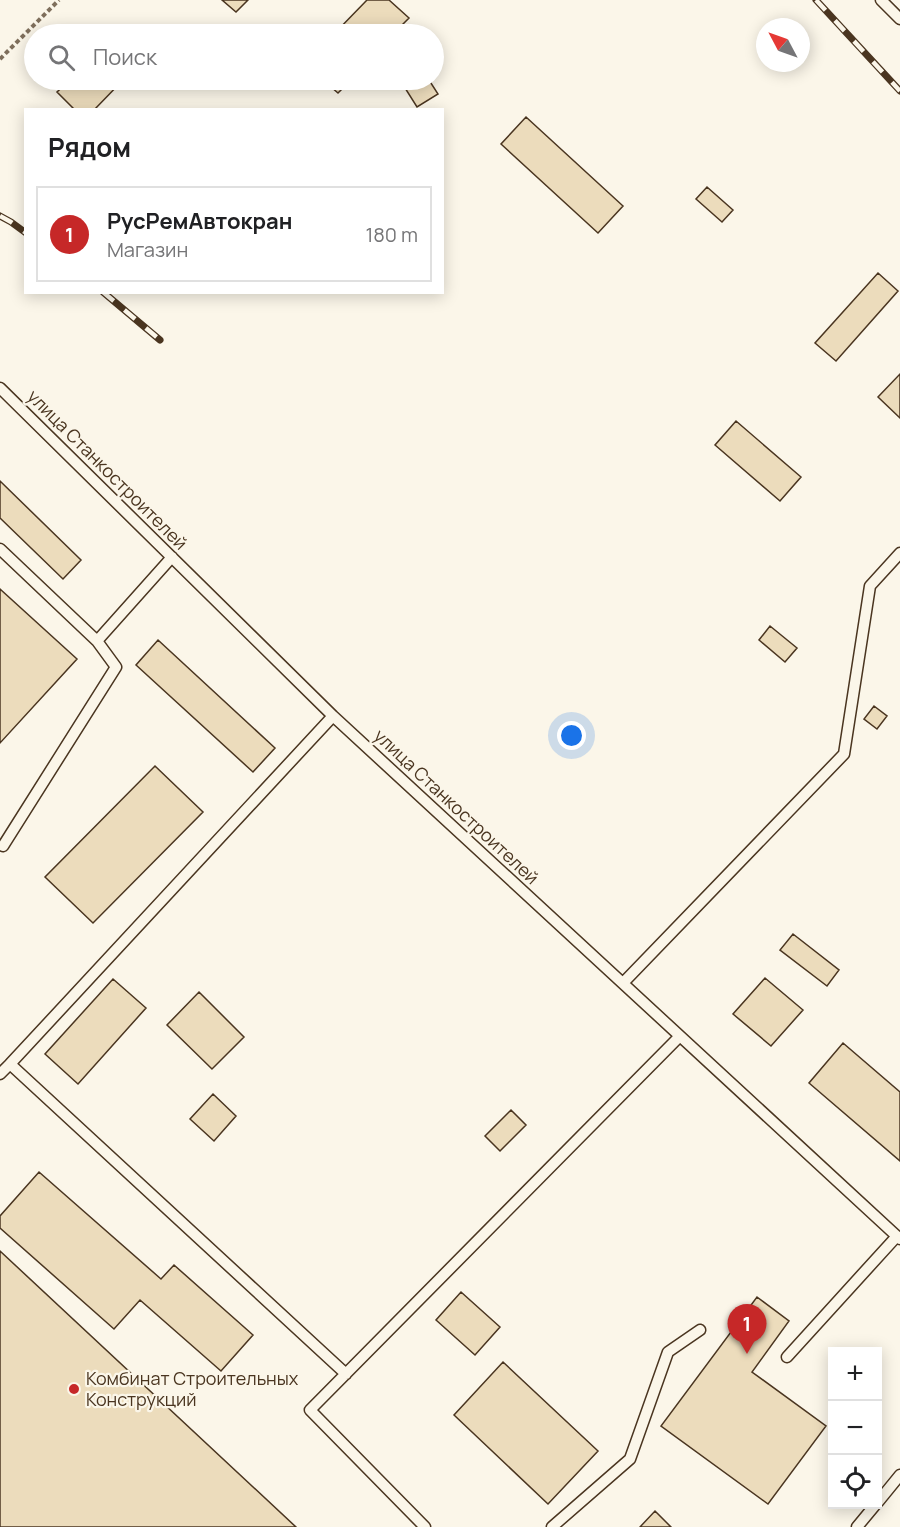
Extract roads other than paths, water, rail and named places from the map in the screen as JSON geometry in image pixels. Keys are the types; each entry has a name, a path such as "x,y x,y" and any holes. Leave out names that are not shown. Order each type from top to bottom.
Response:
{"lane":[{"path":"881,0 900,19"},
{"name":"улица Станкостроителей","path":"0,388 333,716 898,1238"},
{"path":"0,549 97,641 116,667 3,846"},
{"path":"623,983 844,754 870,586 900,553"},
{"path":"97,641 172,557"},
{"path":"0,1074 333,716"},
{"path":"425,1527 310,1410 680,1036"},
{"path":"10,1064 346,1374"},
{"path":"787,1357 898,1238"},
{"path":"552,1527 630,1459 668,1352 700,1330"},
{"path":"882,1497 900,1475"},
{"path":"857,1527 872,1509"}],"railway":[{"path":"816,0 900,91"},
{"path":"0,216 24,232"},
{"path":"105,294 160,340"}],"place":[{"name":"РусРемАвтокран","path":"747,1354"},
{"name":"Комбинат Строительных Конструкций","path":"74,1389"}]}
